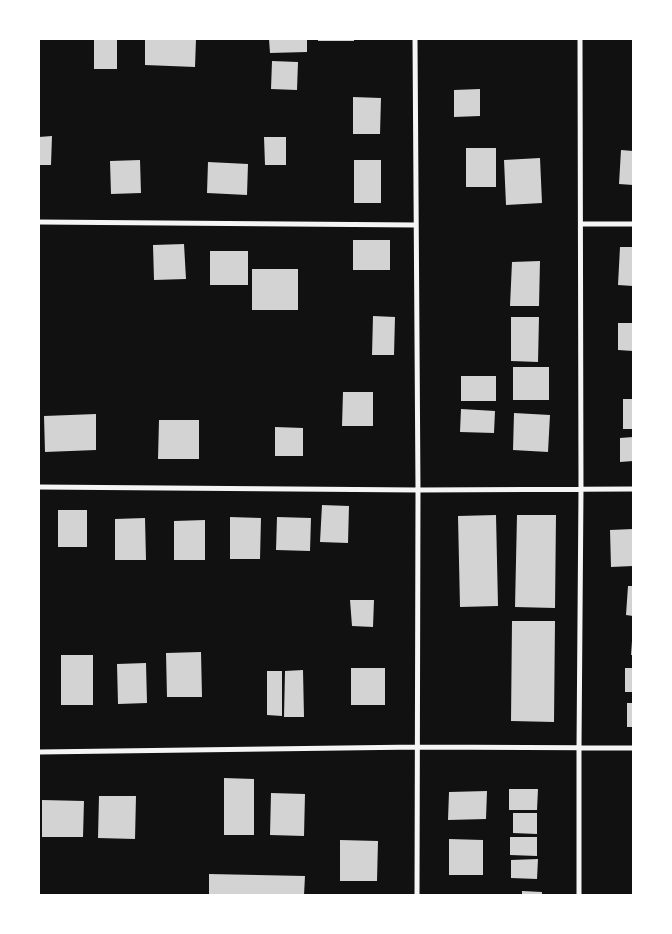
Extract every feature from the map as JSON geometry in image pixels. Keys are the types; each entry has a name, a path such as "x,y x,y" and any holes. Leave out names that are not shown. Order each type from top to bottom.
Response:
{"street":[{"path":"415,39 418,490 417,895"},
{"path":"579,895 578,748 582,224 580,39"},
{"path":"39,222 416,225"},
{"path":"582,224 633,224"},
{"path":"39,487 633,490"},
{"path":"39,752 418,747 633,748"}],"building":[{"path":"94,39 117,39 117,69 94,69"},
{"path":"145,39 196,39 195,67 145,65"},
{"path":"269,39 307,39 307,52 270,53"},
{"path":"318,39 354,39 354,41 318,41"},
{"path":"272,61 298,62 297,90 271,89"},
{"path":"480,89 480,116 454,117 454,90"},
{"path":"353,97 381,98 380,134 353,134"},
{"path":"52,136 51,165 39,165 39,137"},
{"path":"264,137 286,137 286,165 265,165"},
{"path":"466,148 496,148 496,187 466,187"},
{"path":"621,150 633,151 633,185 619,184"},
{"path":"540,158 542,203 506,205 504,160"},
{"path":"140,160 141,193 111,194 110,161"},
{"path":"354,160 381,160 381,203 354,203"},
{"path":"208,162 248,164 247,195 207,193"},
{"path":"353,240 390,240 390,270 353,270"},
{"path":"184,244 186,279 154,280 153,245"},
{"path":"620,247 633,247 633,286 618,285"},
{"path":"210,251 248,251 248,285 210,285"},
{"path":"540,261 539,306 510,306 512,262"},
{"path":"252,269 298,269 298,310 252,310"},
{"path":"373,316 395,317 394,355 372,355"},
{"path":"511,317 539,317 538,362 511,361"},
{"path":"618,323 633,323 633,351 618,350"},
{"path":"513,367 549,367 549,400 513,400"},
{"path":"461,376 496,376 496,401 461,401"},
{"path":"343,392 373,392 373,426 342,426"},
{"path":"623,399 633,399 633,429 623,429"},
{"path":"461,409 495,411 494,433 460,432"},
{"path":"514,413 550,415 548,452 513,450"},
{"path":"96,414 96,450 45,452 44,416"},
{"path":"159,420 199,420 199,459 158,459"},
{"path":"275,427 303,428 303,456 275,456"},
{"path":"633,437 633,461 620,462 620,438"},
{"path":"322,505 349,506 348,543 320,542"},
{"path":"58,510 87,510 87,547 58,547"},
{"path":"496,515 498,606 460,607 458,516"},
{"path":"517,515 556,515 555,608 515,607"},
{"path":"230,517 261,518 260,559 230,559"},
{"path":"277,517 311,518 310,551 276,550"},
{"path":"145,518 146,560 115,560 115,519"},
{"path":"205,520 205,560 174,560 174,521"},
{"path":"633,529 633,566 611,567 610,530"},
{"path":"628,586 633,586 633,616 626,615"},
{"path":"350,600 374,600 373,627 352,626"},
{"path":"512,621 555,621 554,722 511,721"},
{"path":"632,641 633,655 631,655"},
{"path":"201,652 202,697 167,697 166,653"},
{"path":"61,655 93,655 93,705 61,705"},
{"path":"146,663 147,703 118,704 117,664"},
{"path":"351,668 385,668 385,705 351,705"},
{"path":"625,668 633,668 633,692 625,692"},
{"path":"303,670 304,717 284,717 285,671"},
{"path":"267,671 282,671 282,716 267,715"},
{"path":"627,703 633,703 633,727 627,727"},
{"path":"224,778 254,779 254,835 224,835"},
{"path":"509,789 538,789 537,810 509,810"},
{"path":"487,791 486,819 448,820 449,792"},
{"path":"271,793 305,794 304,836 270,835"},
{"path":"99,796 136,796 135,839 98,838"},
{"path":"42,800 84,801 83,837 42,837"},
{"path":"513,813 537,813 537,834 513,833"},
{"path":"510,837 537,837 537,856 510,855"},
{"path":"449,839 483,840 483,875 449,875"},
{"path":"340,840 378,841 377,881 340,881"},
{"path":"538,859 537,879 511,878 511,860"},
{"path":"209,874 305,876 304,895 209,895"},
{"path":"522,891 542,892 542,895 522,895"}]}
